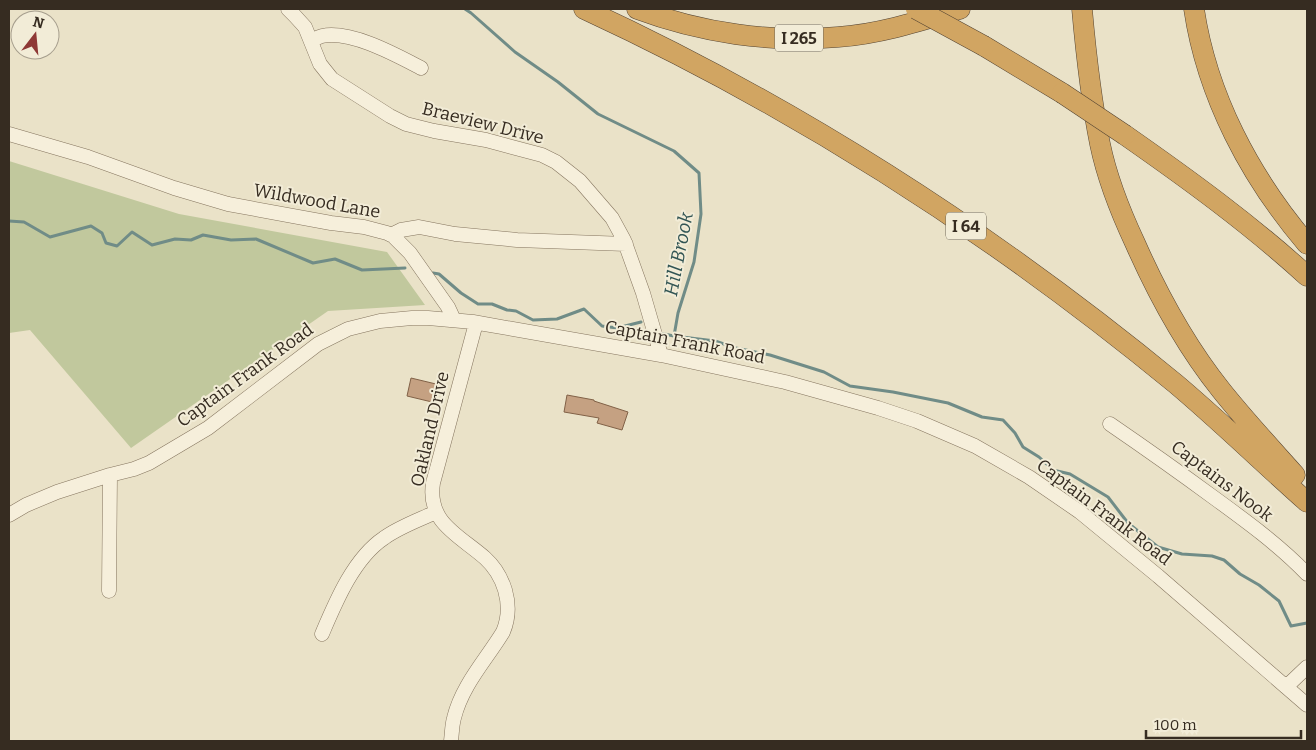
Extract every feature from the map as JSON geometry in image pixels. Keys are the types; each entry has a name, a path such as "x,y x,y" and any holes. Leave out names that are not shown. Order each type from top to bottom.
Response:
{"highway":[{"name":"I 64","path":"584,9 664,48 762,100 827,137 955,218 1083,310 1144,358 1240,440 1307,502"},
{"name":"I 265","path":"637,9 674,21 714,30 738,35 771,38 838,38 907,25 960,9"},
{"path":"916,9 1023,68 1125,134 1199,187 1262,236 1307,276"},
{"path":"1082,9 1086,54 1100,144 1112,187 1140,256 1176,325 1197,357 1244,418 1307,489"},
{"path":"1194,9 1202,52 1211,82 1236,139 1268,193 1307,244"}],"street":[{"name":"Braeview Drive","path":"288,9 305,27 320,64 332,79 382,111 406,124 486,140 542,155 556,162 580,181 612,218 626,244 661,355"},
{"path":"311,41 320,36 338,35 379,47 421,68"},
{"name":"Wildwood Lane","path":"9,134 88,157 174,188 228,204 331,223 364,227 387,233 391,236 394,232 418,227 455,234 516,240 626,244"},
{"path":"391,236 410,252 448,307 454,320"},
{"name":"Captain Frank Road","path":"9,515 26,505 57,492 149,463 208,428 311,349 332,336 364,324 396,319 423,318 476,323 661,355 744,372 855,401 917,421 975,446 1029,477 1080,512 1158,576 1307,705"},
{"name":"Oakland Drive","path":"451,741 454,720 469,683 507,623 507,597 502,580 485,558 449,530 436,512 432,493 433,483 476,323"},
{"name":"Captains Nook","path":"1110,424 1245,520 1276,545 1307,574"},
{"path":"109,591 110,475"},
{"path":"322,634 349,580 370,549 392,533 436,512"},
{"path":"1286,687 1307,667"}],"green space":[{"path":"9,161 179,214 387,252 425,305 328,311 131,448 30,330 9,333"}],"building":[{"path":"411,378 436,384 432,402 407,396"},
{"path":"567,395 594,400 628,412 622,430 597,423 599,418 564,412"}],"waterway":[{"name":"Hill Brook","path":"465,9 515,52 558,82 598,114 674,151 699,173 701,214 694,262 678,313 674,336"},
{"path":"9,221 24,222 50,237 91,226 102,233 106,243 117,246 132,232 152,245 175,239 191,240 203,235 231,240 256,239 313,263 335,259 362,270 405,268"},
{"path":"433,273 439,274 461,293 478,304 492,304 507,310 516,311 533,320 557,319 584,309 602,326 617,328 641,322"},
{"path":"659,333 715,341 736,348 770,355 824,372 850,386 948,403 982,417 1003,420 1015,433 1023,447 1039,457 1053,470 1070,474 1108,497 1128,523 1158,547 1182,554 1212,556 1224,560 1240,574 1259,585 1279,601 1291,626 1307,623"}]}
